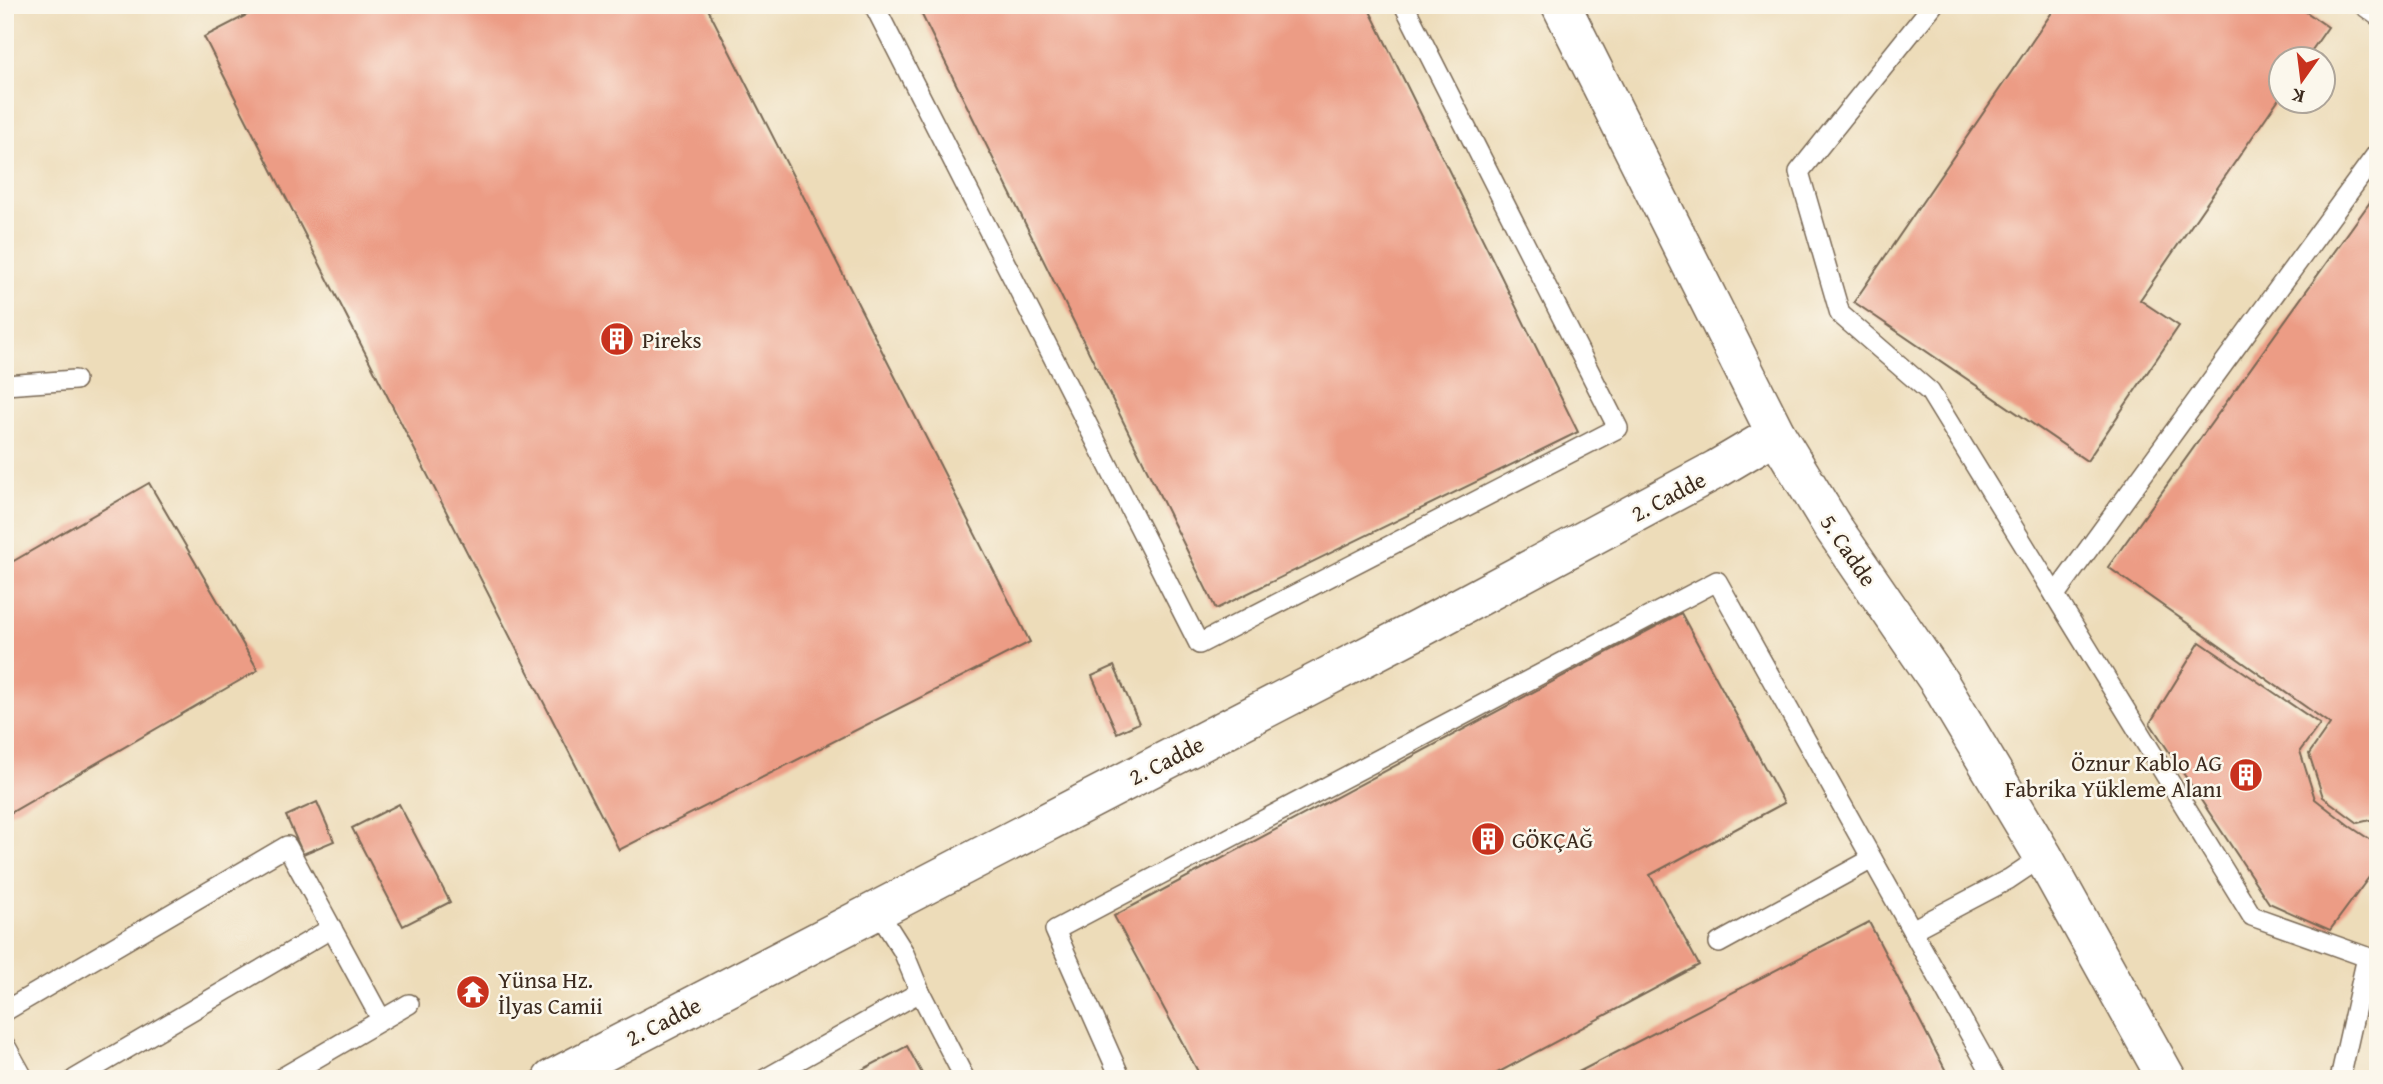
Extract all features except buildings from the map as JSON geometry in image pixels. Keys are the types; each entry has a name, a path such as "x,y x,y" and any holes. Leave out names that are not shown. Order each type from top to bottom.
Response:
{"street":[{"name":"5. Cadde","path":"1561,5 1776,434 1832,526 1939,682 2043,856 2167,1079"},
{"name":"2. Cadde","path":"552,1079 1407,635 1717,469 1776,434"}],"lane":[{"path":"874,5 1199,644 1618,428 1404,5"},
{"path":"1933,5 1799,172 1840,314 1930,392 2252,916 2372,959 2340,1079"},
{"path":"2364,5 2378,16"},
{"path":"2055,595 2378,152"},
{"path":"5,385 75,380"},
{"path":"1121,1079 1055,930 1717,581 1995,1079"},
{"path":"5,1011 287,846 381,1019"},
{"path":"1912,930 2008,879 2043,856"},
{"path":"1719,943 1872,859"},
{"path":"877,910 903,951 920,992 965,1079"},
{"path":"75,1079 331,928"},
{"path":"765,1079 920,992"},
{"path":"280,1079 410,1004"},
{"path":"5,1045 18,1077"}],"place":[{"name":"Pireks","path":"617,339"},
{"name":"Öznur Kablo AG Fabrika Yükleme Alanı","path":"2246,775"},
{"name":"GÖKÇAĞ","path":"1488,839"},
{"name":"Yünsa Hz. İlyas Camii","path":"473,992"}]}
